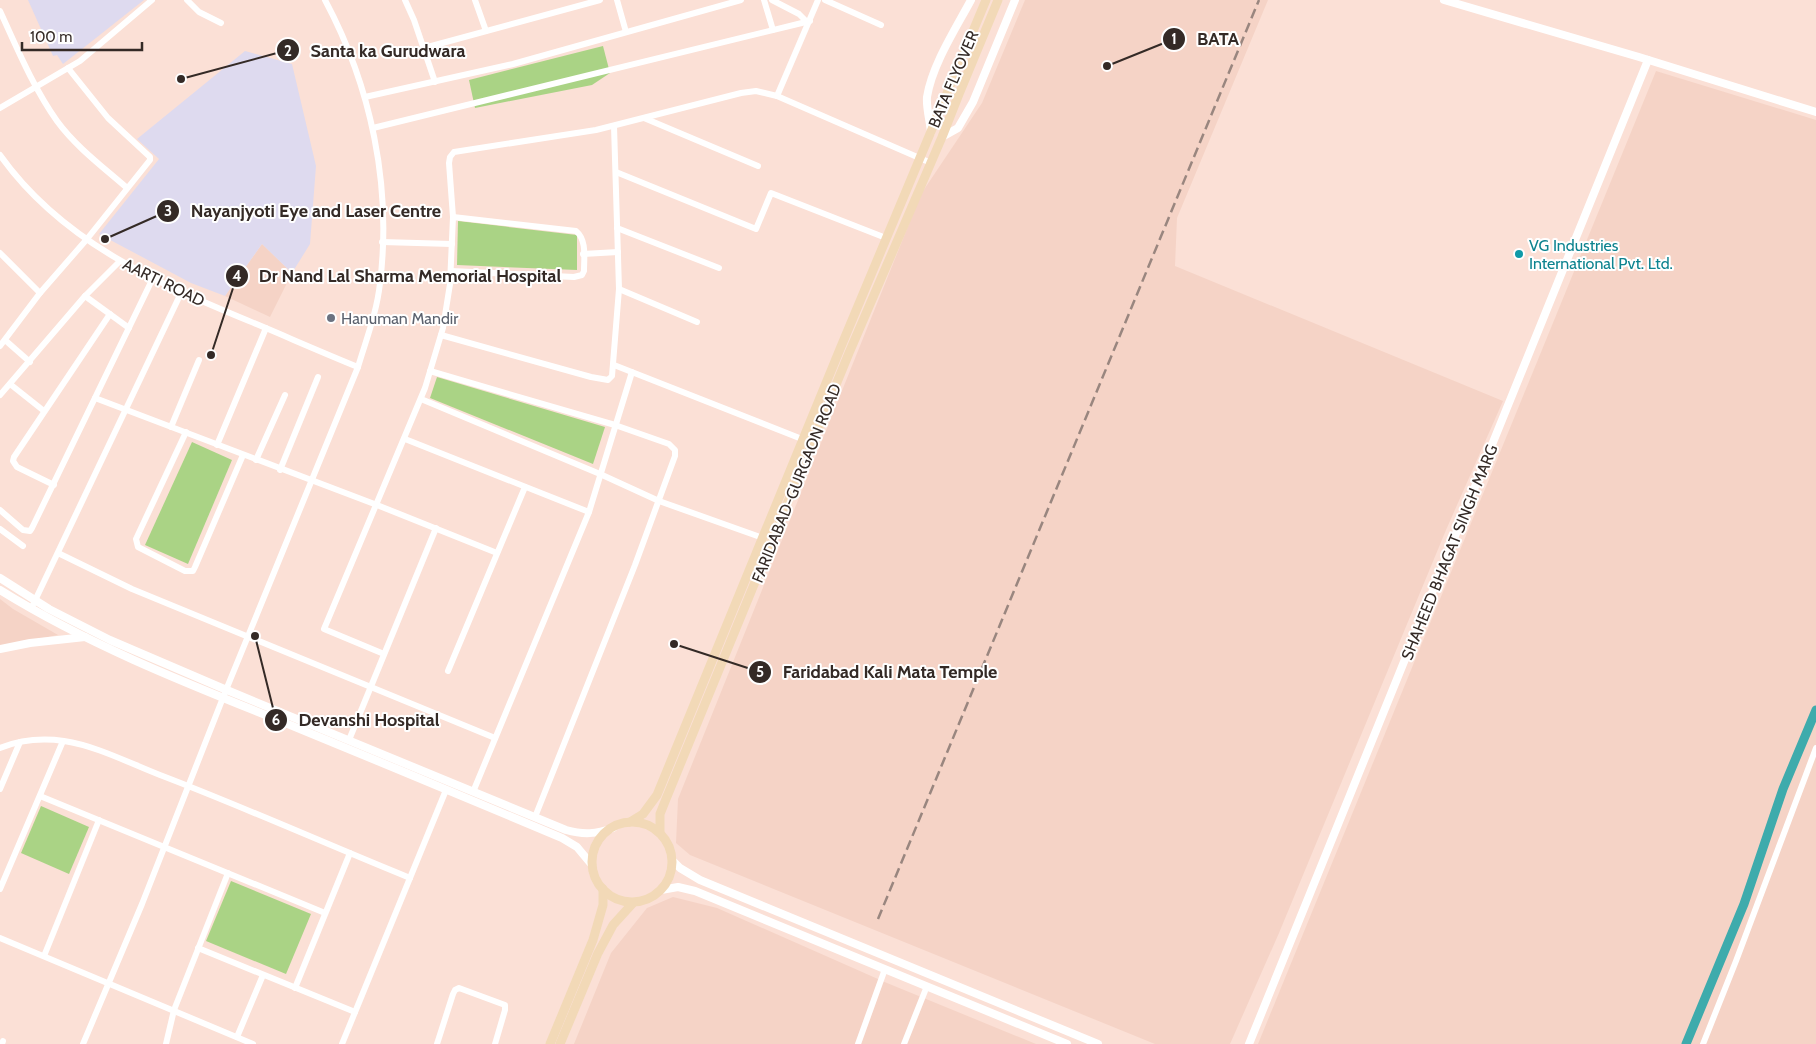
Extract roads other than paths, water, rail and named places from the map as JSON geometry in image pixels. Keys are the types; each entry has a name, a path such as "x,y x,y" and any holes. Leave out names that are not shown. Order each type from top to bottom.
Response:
{"main road":[{"name":"BATA FLYOVER","path":"920,158 986,0"},
{"name":"BATA FLYOVER","path":"942,137 998,0"},
{"name":"FARIDABAD-GURGAON ROAD","path":"660,833 660,814 666,799 849,353 942,137"},
{"name":"FARIDABAD-GURGAON ROAD","path":"630,822 643,814 657,795 920,158"},
{"path":"630,822 646,824 660,833 668,845 672,860 670,876 661,890 649,899 633,903 619,900 603,889 596,880 592,865 594,849 603,836 613,828 630,822"},
{"path":"550,1044 593,940 603,906 603,889"},
{"path":"560,1044 598,953 613,925 633,903"}],"street":[{"path":"0,108 36,88 94,50 152,0"},
{"path":"187,0 199,12 221,23"},
{"path":"83,1044 358,367 374,315 380,284 383,200 373,128 365,98 338,25 325,0"},
{"path":"405,0 414,20 435,82"},
{"path":"475,0 486,31"},
{"path":"424,48 600,0"},
{"path":"617,0 626,32"},
{"path":"365,98 513,64 741,0"},
{"path":"764,0 773,30"},
{"path":"772,0 799,14 808,21"},
{"path":"777,96 818,0"},
{"path":"825,0 881,25"},
{"path":"931,132 927,98 941,58 971,0"},
{"path":"942,137 958,128 973,102 1015,0"},
{"path":"1444,0 1816,112"},
{"path":"0,11 36,88 58,122 88,154 127,188"},
{"path":"373,128 808,21"},
{"name":"SHAHEED BHAGAT SINGH MARG","path":"1249,1044 1648,60"},
{"path":"30,362 2,343 40,293 86,239 150,158 108,118 68,68"},
{"path":"384,654 324,629 421,399 441,335 451,271 453,217 449,163 450,157 454,152 596,130 741,93 756,91 777,96 931,163"},
{"path":"644,118 758,166"},
{"path":"441,335 591,377 608,380 612,376 619,289 614,126"},
{"name":"AARTI ROAD","path":"0,155 17,178 43,206 86,239 120,261 181,293 358,367"},
{"path":"616,172 756,229 771,192 886,238"},
{"path":"451,271 574,277 582,275 584,271 582,237 576,231 453,217"},
{"path":"617,228 719,268"},
{"path":"382,242 452,244"},
{"path":"584,254 618,252"},
{"path":"0,253 40,293"},
{"path":"0,396 85,296 120,261"},
{"path":"0,510 23,530 30,531 153,278"},
{"path":"619,289 697,322"},
{"path":"31,609 181,293"},
{"path":"85,296 129,328"},
{"path":"54,485 17,468 13,461 44,411 110,314"},
{"path":"217,445 266,328"},
{"path":"171,427 199,360"},
{"path":"614,365 812,443"},
{"path":"430,371 615,425 669,444 676,450 635,565 535,817"},
{"path":"474,792 589,512 632,372"},
{"path":"280,470 318,377"},
{"path":"10,384 44,411"},
{"path":"256,460 285,395"},
{"path":"95,398 280,470 377,505 497,553"},
{"path":"421,399 600,474 659,502 763,538"},
{"path":"186,432 136,539 136,544 142,549 186,571 193,571 195,567 243,455"},
{"path":"405,439 589,512"},
{"path":"448,672 525,487"},
{"path":"348,740 436,528"},
{"path":"0,529 23,546"},
{"path":"58,553 132,589 495,738"},
{"path":"0,578 35,600 100,635 226,690 566,830 580,834 591,834 613,828"},
{"path":"0,590 31,609 107,648 562,838 586,855 592,865"},
{"path":"0,649 30,643 100,635"},
{"path":"0,748 20,742 41,740 63,741 109,755 410,878"},
{"path":"0,889 63,741"},
{"path":"0,789 20,742"},
{"path":"1703,1044 1816,748"},
{"path":"342,1044 446,790"},
{"path":"40,796 325,913"},
{"path":"44,956 99,820"},
{"path":"294,988 350,853"},
{"path":"672,860 680,868 700,880 1098,1044"},
{"path":"166,1044 174,1010 228,873"},
{"path":"661,890 678,887 695,890 1067,1044"},
{"path":"0,938 109,982 253,1044"},
{"path":"198,948 355,1012"},
{"path":"858,1044 885,969"},
{"path":"237,1037 262,974"},
{"path":"904,1044 927,986"},
{"path":"437,1044 453,994 458,988 505,1005 495,1044"}],"waterway":[{"path":"1686,1044 1744,904 1783,789 1816,710"}],"railway":[{"path":"878,919 1259,0"}],"place":[{"name":"BATA","path":"1107,66"},
{"name":"Santa ka Gurudwara","path":"181,79"},
{"name":"Nayanjyoti Eye and Laser Centre","path":"105,239"},
{"name":"VG Industries International Pvt. Ltd.","path":"1519,254"},
{"name":"Hanuman Mandir","path":"331,318"},
{"name":"Dr Nand Lal Sharma Memorial Hospital","path":"211,355"},
{"name":"Devanshi Hospital","path":"255,636"},
{"name":"Faridabad Kali Mata Temple","path":"674,644"}]}
